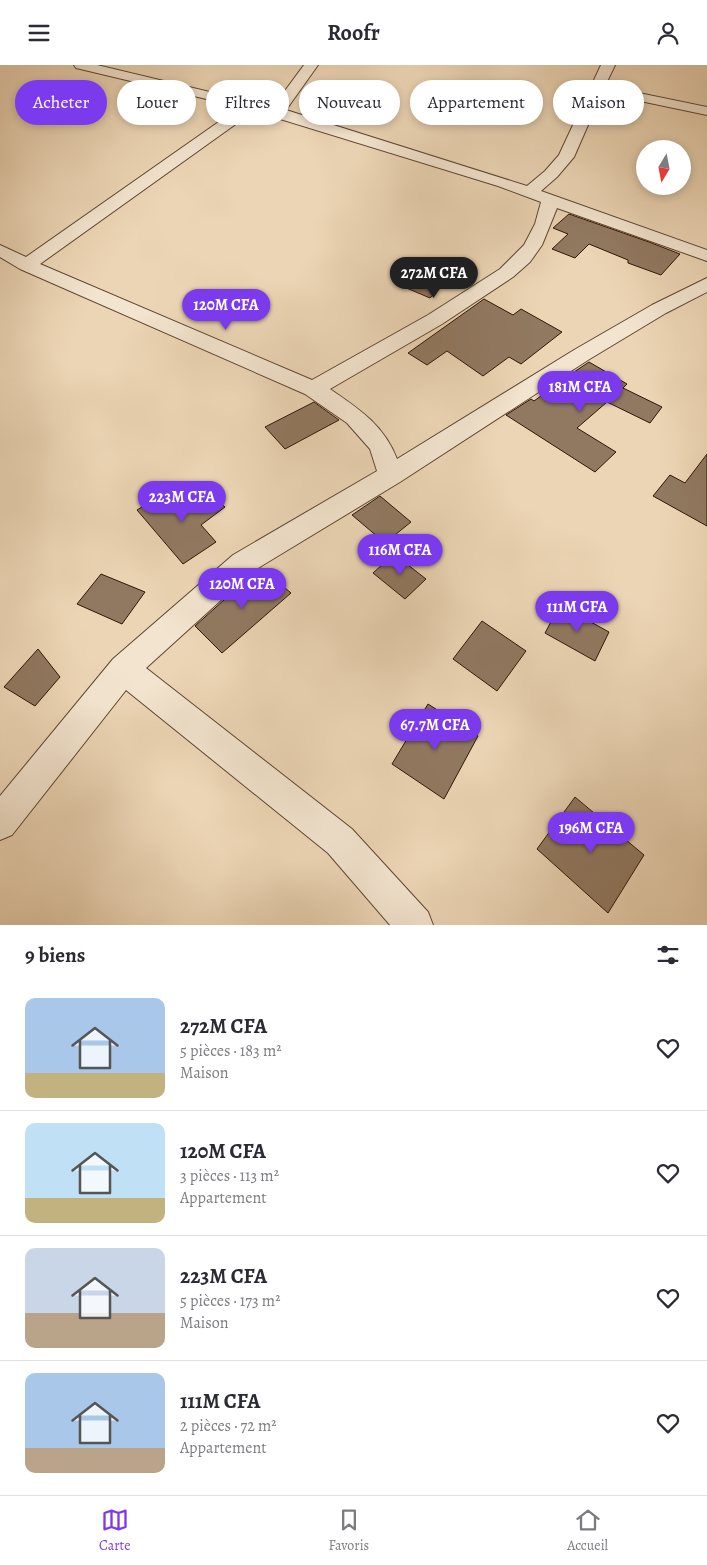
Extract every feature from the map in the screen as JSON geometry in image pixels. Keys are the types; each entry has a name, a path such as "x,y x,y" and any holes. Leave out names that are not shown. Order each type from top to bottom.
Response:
{"street":[{"path":"81,65 206,95"},
{"path":"289,95 311,65"},
{"path":"601,80 608,65"},
{"path":"644,98 707,111"},
{"path":"289,116 504,183 550,201 707,255"},
{"path":"27,265 224,125"},
{"path":"529,192 551,174 566,157 581,125"},
{"path":"314,389 406,337 498,280 523,258 532,245 545,223 550,201"},
{"path":"0,250 27,265 314,389 354,417 380,445 391,475"},
{"path":"0,823 124,669 243,563 391,475 589,351 659,309 707,284"},
{"path":"124,669 340,841 415,925"}],"building":[{"path":"569,214 680,254 661,275 628,263 628,260 589,244 575,258 552,249 568,234 553,228"},
{"path":"434,260 459,270 430,298 404,287"},
{"path":"484,299 513,315 521,309 562,332 521,364 509,357 483,376 447,351 427,365 408,353"},
{"path":"589,362 627,384 623,388 662,407 650,423 607,402 577,428 616,452 595,472 506,415 531,399 534,401 559,386 556,384"},
{"path":"314,402 339,420 285,449 265,427"},
{"path":"707,454 707,526 653,496 670,475 685,483"},
{"path":"170,490 185,507 205,491 225,507 201,525 216,542 183,564 137,510"},
{"path":"380,496 411,522 385,543 352,515"},
{"path":"394,554 426,579 405,599 373,573"},
{"path":"262,568 291,593 222,653 195,626"},
{"path":"101,574 145,592 122,624 77,604"},
{"path":"560,605 609,632 595,661 545,633"},
{"path":"482,621 526,651 497,691 453,659"},
{"path":"38,649 60,677 35,706 4,687"},
{"path":"428,704 478,736 444,799 392,764"},
{"path":"575,797 644,855 608,913 537,849"}]}
